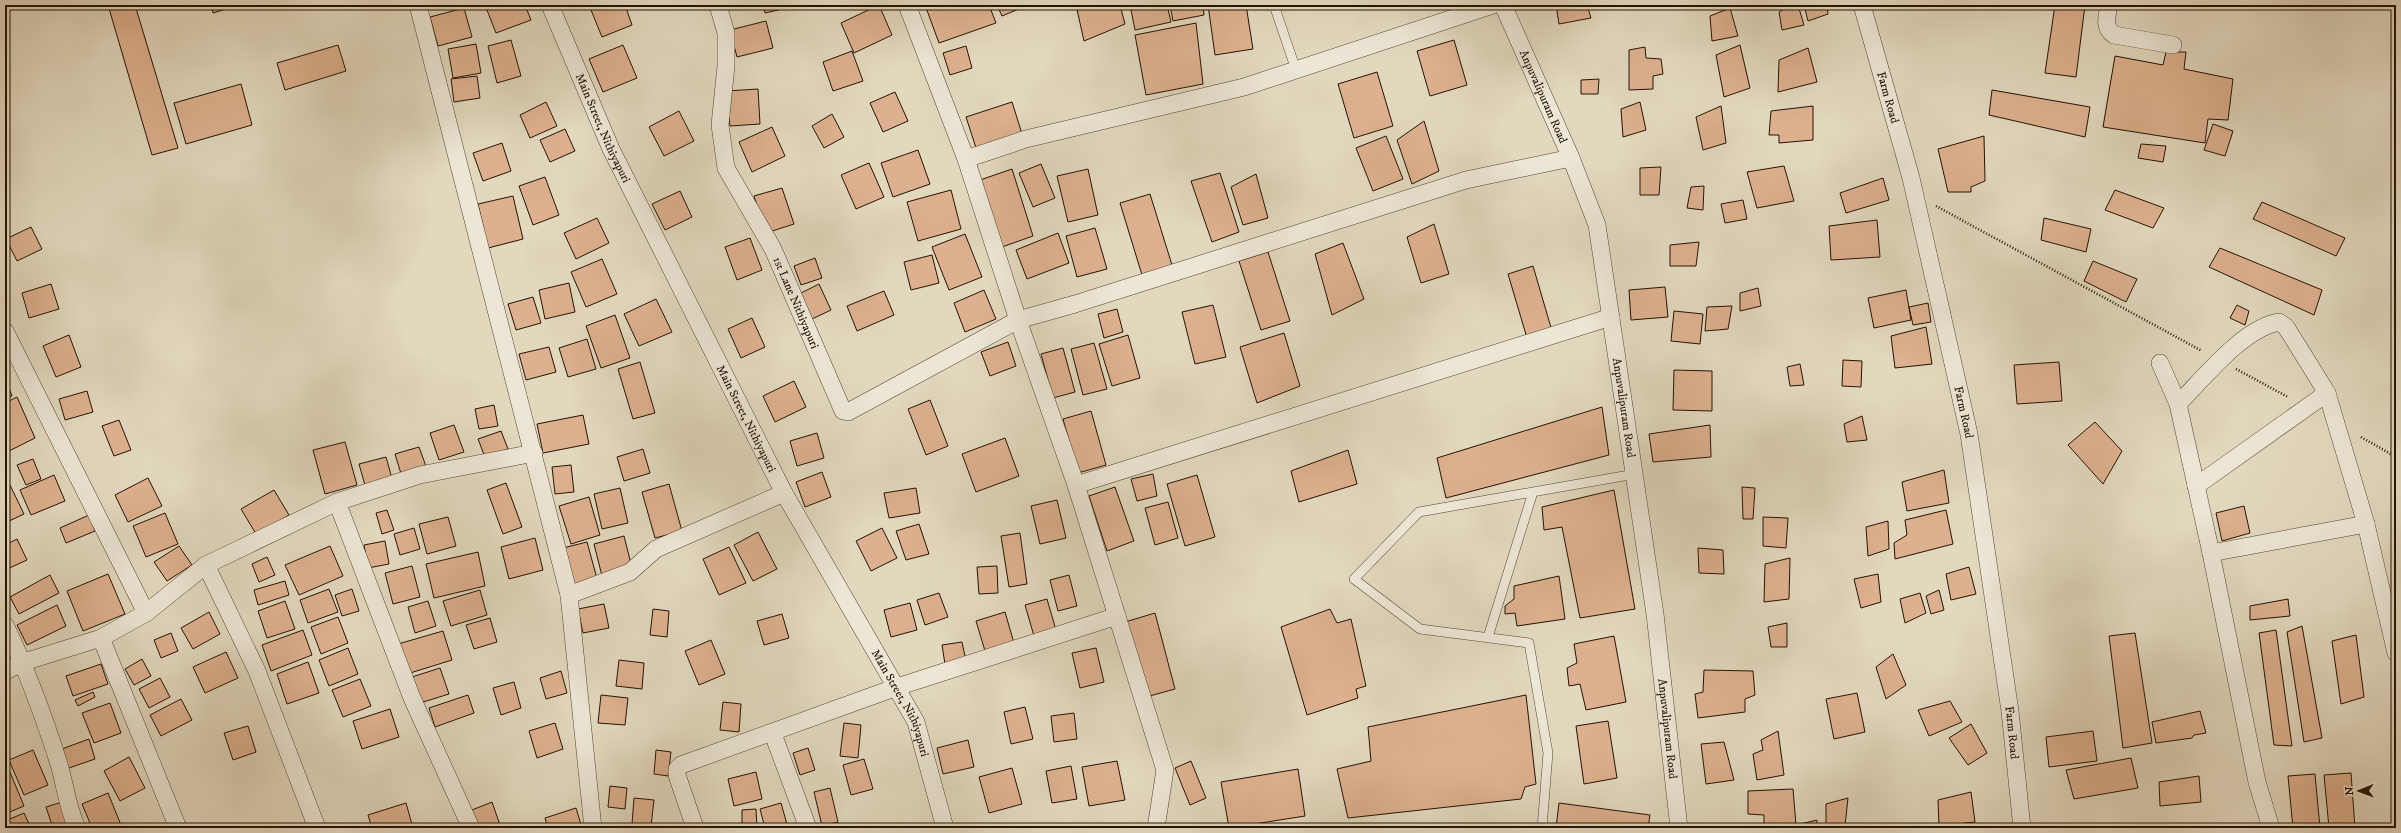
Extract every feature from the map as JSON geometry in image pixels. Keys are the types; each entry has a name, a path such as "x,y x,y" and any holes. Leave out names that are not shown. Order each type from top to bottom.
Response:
{"street":[{"path":"418,5 534,453 569,595 593,828"},
{"name":"Main Street, Nithiyapuri","path":"550,5 611,149 784,493 898,687 916,722 945,828"},
{"name":"1st Lane Nithiyapuri","path":"718,5 726,33 726,66 720,125 726,168 773,249 843,411 848,412 1018,320"},
{"path":"907,5 966,159 1018,320 1076,485 1164,770 1156,828"},
{"path":"966,159 1026,139 1244,88 1493,5"},
{"name":"Anpuvalipuram Road","path":"1504,5 1571,158 1597,225 1655,614 1678,828"},
{"name":"Farm Road","path":"1862,5 1915,194 1969,434 2010,711 2022,828"},
{"path":"2109,5 2106,25 2114,35 2173,45"},
{"path":"1018,320 1075,304 1466,180 1571,158"},
{"path":"1076,485 1611,317"},
{"path":"2178,404 2236,344 2272,323 2279,322 2286,327 2327,393 2366,524 2396,653"},
{"path":"5,331 146,613"},
{"path":"2160,363 2178,404 2211,553 2257,782 2271,828"},
{"path":"2196,486 2327,393"},
{"path":"5,671 24,662 101,638 146,613 206,565 337,502 420,475 534,453"},
{"path":"569,595 630,572 656,549 784,493"},
{"path":"337,502 412,698 471,828"},
{"path":"2211,553 2366,524"},
{"path":"206,565 257,671 317,828"},
{"path":"695,828 677,775 677,769 681,766 773,734 898,687 1117,616"},
{"path":"5,625 24,662 58,762 72,818 77,828"},
{"path":"101,638 178,828"},
{"path":"773,734 808,828"}],"lane":[{"path":"1274,5 1296,70"},
{"path":"1542,828 1548,753 1528,642 1420,629 1354,579 1419,512 1635,474"},
{"path":"1488,638 1533,492"}],"path":[{"path":"1915,194 2205,352"}],"building":[{"path":"108,5 135,5 178,148 152,155"},
{"path":"211,5 239,5 213,13"},
{"path":"429,5 451,5 430,9"},
{"path":"485,5 525,5 531,20 496,33"},
{"path":"589,5 625,5 632,25 602,37"},
{"path":"763,5 796,5 796,6 765,13"},
{"path":"879,5 892,35 854,53 841,23"},
{"path":"925,5 989,5 996,23 939,43"},
{"path":"997,5 1028,5 1002,16"},
{"path":"1076,5 1120,5 1125,24 1084,41"},
{"path":"1130,5 1167,5 1171,22 1135,30"},
{"path":"1170,5 1203,5 1204,15 1173,21"},
{"path":"1208,5 1246,5 1253,49 1215,55"},
{"path":"1556,5 1587,5 1591,18 1559,24"},
{"path":"1790,5 1798,5 1804,25 1782,30 1779,12"},
{"path":"1804,5 1827,5 1828,14 1808,21"},
{"path":"2055,5 2085,5 2076,77 2045,73"},
{"path":"464,8 472,37 438,46 430,17"},
{"path":"1730,8 1738,36 1712,41 1710,16"},
{"path":"766,21 773,48 737,57 730,30"},
{"path":"1196,23 1203,84 1146,95 1135,35"},
{"path":"511,40 521,76 497,83 488,46"},
{"path":"1454,40 1467,85 1430,96 1417,51"},
{"path":"476,44 481,73 453,78 448,49"},
{"path":"338,45 346,71 285,90 277,63"},
{"path":"623,45 637,78 603,92 589,59"},
{"path":"1740,45 1750,88 1724,97 1716,55"},
{"path":"966,46 972,68 950,75 943,53"},
{"path":"1645,47 1646,58 1661,59 1663,74 1653,76 1653,89 1629,90 1629,50"},
{"path":"1808,48 1817,82 1778,92 1779,60"},
{"path":"852,51 863,81 833,91 823,62"},
{"path":"2166,52 2186,52 2184,69 2233,79 2228,120 2208,119 2205,143 2103,127 2115,56 2163,65"},
{"path":"1377,72 1393,126 1354,138 1338,84"},
{"path":"477,76 480,98 454,102 451,79"},
{"path":"1599,79 1598,94 1581,94 1581,80"},
{"path":"241,84 252,125 186,144 174,103"},
{"path":"758,89 760,124 730,126 727,91"},
{"path":"1992,90 2090,107 2085,137 1989,115"},
{"path":"895,92 908,121 883,132 870,103"},
{"path":"546,102 557,126 530,138 520,115"},
{"path":"1012,102 1023,137 977,151 966,117"},
{"path":"1640,102 1646,130 1623,137 1621,109"},
{"path":"1721,106 1726,143 1703,150 1696,117"},
{"path":"1813,106 1813,140 1779,143 1779,135 1769,135 1771,111"},
{"path":"679,111 694,141 664,156 649,127"},
{"path":"832,114 844,137 824,148 812,126"},
{"path":"1424,121 1439,171 1412,184 1397,140"},
{"path":"2213,124 2233,131 2225,156 2204,150"},
{"path":"772,127 785,156 752,172 739,142"},
{"path":"565,129 575,151 550,162 540,140"},
{"path":"1386,136 1403,179 1373,191 1356,148"},
{"path":"1984,136 1985,181 1971,187 1971,192 1948,192 1938,149"},
{"path":"502,143 511,171 483,181 473,153"},
{"path":"2141,144 2166,146 2163,162 2138,158"},
{"path":"918,150 930,184 893,197 881,163"},
{"path":"869,163 884,197 856,209 841,175"},
{"path":"1041,164 1055,198 1033,207 1019,173"},
{"path":"1784,166 1794,201 1757,208 1747,172"},
{"path":"1661,167 1659,195 1640,195 1640,168"},
{"path":"1012,169 1033,236 1002,247 980,180"},
{"path":"1088,169 1098,215 1068,222 1057,176"},
{"path":"1220,173 1239,232 1212,242 1191,181"},
{"path":"1256,174 1268,218 1243,225 1231,187"},
{"path":"545,177 559,215 533,225 519,186"},
{"path":"1883,178 1889,200 1846,213 1840,193"},
{"path":"1704,186 1703,210 1687,208 1691,187"},
{"path":"782,188 794,224 766,233 754,196"},
{"path":"951,190 961,229 918,241 907,202"},
{"path":"2115,190 2164,208 2153,228 2105,210"},
{"path":"680,191 692,217 665,230 652,204"},
{"path":"1150,194 1172,265 1142,275 1120,203"},
{"path":"513,196 523,239 488,248 478,204"},
{"path":"1743,200 1747,219 1725,223 1721,204"},
{"path":"2262,202 2345,238 2336,256 2253,219"},
{"path":"597,218 609,243 576,259 564,233"},
{"path":"2044,218 2091,229 2086,252 2041,240"},
{"path":"1877,220 1880,257 1831,260 1829,226"},
{"path":"1434,224 1449,274 1421,283 1407,237"},
{"path":"31,227 42,249 17,261 6,239"},
{"path":"1095,228 1107,269 1077,277 1066,236"},
{"path":"1058,233 1069,263 1027,279 1016,250"},
{"path":"965,234 982,277 949,290 932,247"},
{"path":"750,238 762,270 737,280 725,247"},
{"path":"1699,242 1696,266 1670,266 1670,245"},
{"path":"1343,243 1364,299 1332,315 1315,254"},
{"path":"2220,248 2322,290 2314,315 2209,267"},
{"path":"1268,252 1290,321 1261,330 1239,261"},
{"path":"932,255 939,283 911,290 904,262"},
{"path":"815,258 822,278 801,285 794,266"},
{"path":"602,259 617,294 586,307 571,272"},
{"path":"2093,261 2137,279 2126,302 2084,281"},
{"path":"1533,266 1552,331 1527,338 1508,274"},
{"path":"569,283 575,312 545,319 539,290"},
{"path":"51,284 59,309 29,318 22,293"},
{"path":"819,284 831,310 812,319 799,294"},
{"path":"1665,287 1668,317 1631,320 1629,290"},
{"path":"1758,288 1761,306 1740,311 1740,293"},
{"path":"984,290 996,319 965,332 954,303"},
{"path":"1906,290 1911,320 1874,328 1868,298"},
{"path":"884,291 894,315 857,331 847,306"},
{"path":"533,297 541,323 516,330 508,304"},
{"path":"656,299 672,332 639,346 624,314"},
{"path":"1928,303 1931,322 1913,325 1909,307"},
{"path":"1213,305 1226,357 1195,364 1182,312"},
{"path":"2237,305 2249,311 2245,325 2230,318"},
{"path":"1732,306 1728,329 1705,331 1707,307"},
{"path":"1117,309 1123,332 1104,338 1098,314"},
{"path":"1674,311 1703,314 1700,344 1671,341"},
{"path":"615,315 630,358 601,368 586,326"},
{"path":"752,318 765,347 741,358 728,329"},
{"path":"1926,327 1932,364 1895,368 1891,336"},
{"path":"1284,333 1300,386 1257,403 1240,347"},
{"path":"69,335 81,367 56,377 43,346"},
{"path":"1128,335 1140,378 1112,386 1099,344"},
{"path":"587,339 596,369 568,377 559,348"},
{"path":"1008,342 1016,366 990,376 981,352"},
{"path":"1094,343 1107,389 1083,395 1071,349"},
{"path":"549,347 556,372 526,380 519,354"},
{"path":"1063,348 1075,392 1053,398 1041,354"},
{"path":"1843,360 1862,361 1861,387 1842,386"},
{"path":"640,362 655,413 633,419 618,369"},
{"path":"2059,362 2062,401 2017,404 2014,365"},
{"path":"1800,364 1804,385 1790,386 1787,367"},
{"path":"1674,370 1712,371 1712,411 1673,410"},
{"path":"5,377 12,396 5,398"},
{"path":"794,381 806,407 775,422 763,396"},
{"path":"87,391 93,412 65,420 59,399"},
{"path":"17,397 35,438 5,453 5,403"},
{"path":"930,400 948,446 926,455 908,409"},
{"path":"494,405 498,426 479,429 475,409"},
{"path":"1602,407 1609,455 1446,498 1437,458"},
{"path":"1091,411 1106,465 1078,473 1063,419"},
{"path":"583,415 589,444 543,453 537,424"},
{"path":"1862,416 1867,440 1847,442 1844,424"},
{"path":"119,420 131,450 114,456 102,426"},
{"path":"2095,422 2122,451 2103,484 2068,445"},
{"path":"454,425 464,452 439,460 430,433"},
{"path":"1710,425 1711,457 1653,462 1649,434"},
{"path":"501,431 508,449 485,457 478,439"},
{"path":"817,433 824,458 797,466 790,441"},
{"path":"1005,438 1019,476 976,492 962,454"},
{"path":"345,442 357,485 325,494 313,450"},
{"path":"419,447 427,469 402,477 395,454"},
{"path":"643,449 650,473 624,481 617,457"},
{"path":"1348,450 1357,484 1299,502 1291,471"},
{"path":"386,457 393,482 366,489 359,464"},
{"path":"33,459 41,479 26,485 17,465"},
{"path":"571,465 574,492 555,494 552,467"},
{"path":"1944,470 1949,503 1907,511 1902,482"},
{"path":"822,472 831,497 805,507 796,482"},
{"path":"1153,474 1157,496 1137,501 1131,479"},
{"path":"54,475 65,501 31,515 20,490"},
{"path":"1197,475 1215,537 1185,546 1167,484"},
{"path":"148,478 162,506 128,522 115,495"},
{"path":"8,481 24,514 5,523 5,482"},
{"path":"506,483 522,527 503,534 487,490"},
{"path":"669,484 682,531 655,538 642,492"},
{"path":"1115,487 1134,541 1107,551 1089,496"},
{"path":"1742,487 1755,488 1753,519 1743,519"},
{"path":"620,488 628,523 602,529 594,494"},
{"path":"916,488 920,513 889,518 884,493"},
{"path":"274,490 289,515 256,534 241,509"},
{"path":"1614,490 1635,609 1580,618 1562,527 1544,530 1542,507"},
{"path":"589,497 600,535 571,544 559,506"},
{"path":"1057,500 1066,538 1040,544 1031,506"},
{"path":"1168,502 1178,538 1155,545 1145,508"},
{"path":"2244,506 2250,533 2222,541 2216,513"},
{"path":"387,510 394,530 382,534 376,513"},
{"path":"1946,510 1953,544 1895,559 1894,543 1907,535 1905,520"},
{"path":"165,513 178,544 146,557 133,526"},
{"path":"89,515 95,531 66,543 60,528"},
{"path":"448,517 456,546 427,554 419,524"},
{"path":"1763,517 1788,518 1786,548 1763,546"},
{"path":"1888,521 1889,549 1868,556 1866,527"},
{"path":"919,524 929,554 906,560 896,531"},
{"path":"414,528 420,549 400,555 394,534"},
{"path":"882,528 897,558 871,571 856,541"},
{"path":"758,532 777,569 753,581 734,545"},
{"path":"1020,533 1027,584 1009,587 1001,536"},
{"path":"624,536 632,568 602,576 594,544"},
{"path":"535,538 543,570 509,579 501,547"},
{"path":"17,539 27,560 5,570 5,545"},
{"path":"385,541 389,564 368,568 364,545"},
{"path":"587,542 598,582 575,589 563,548"},
{"path":"179,546 192,565 167,581 154,562"},
{"path":"330,546 343,576 299,595 285,565"},
{"path":"729,547 746,583 719,595 703,559"},
{"path":"1698,548 1723,550 1724,574 1699,573"},
{"path":"478,552 485,586 434,598 426,564"},
{"path":"267,557 275,575 259,582 252,564"},
{"path":"1790,558 1789,599 1764,602 1765,564"},
{"path":"412,566 420,597 393,604 385,573"},
{"path":"997,566 998,593 979,594 977,567"},
{"path":"1969,567 1976,594 1951,600 1946,574"},
{"path":"108,574 125,614 83,631 67,591"},
{"path":"1878,574 1881,602 1861,608 1854,579"},
{"path":"50,575 59,593 19,614 10,597"},
{"path":"1069,575 1077,606 1058,611 1050,580"},
{"path":"1559,576 1565,619 1517,626 1515,613 1505,614 1505,606 1514,599 1514,586"},
{"path":"285,581 289,595 258,605 254,590"},
{"path":"329,589 338,612 308,623 300,600"},
{"path":"352,589 359,611 342,616 335,595"},
{"path":"480,590 487,615 451,626 443,601"},
{"path":"1939,590 1944,610 1931,614 1926,596"},
{"path":"939,593 948,617 925,625 917,600"},
{"path":"1920,593 1926,613 1905,623 1900,599"},
{"path":"1047,599 1056,630 1034,636 1025,605"},
{"path":"2288,599 2290,616 2250,620 2250,606"},
{"path":"285,601 295,629 267,638 258,611"},
{"path":"428,601 436,626 415,633 408,607"},
{"path":"910,603 917,630 891,637 884,610"},
{"path":"604,604 609,628 583,633 578,609"},
{"path":"57,605 66,626 27,645 17,625"},
{"path":"653,609 669,611 667,637 650,635"},
{"path":"1330,609 1337,623 1351,619 1366,686 1356,689 1358,698 1307,715 1281,627"},
{"path":"209,612 220,634 193,649 181,628"},
{"path":"1005,612 1014,643 985,651 976,621"},
{"path":"1155,613 1175,689 1146,697 1125,622"},
{"path":"782,614 789,638 764,645 757,621"},
{"path":"338,617 348,643 321,654 311,627"},
{"path":"490,618 497,642 474,649 466,625"},
{"path":"1787,623 1787,647 1771,647 1768,627"},
{"path":"2302,626 2322,738 2304,742 2287,632"},
{"path":"303,630 312,655 271,671 262,645"},
{"path":"2276,630 2292,746 2274,745 2259,633"},
{"path":"443,631 452,660 407,674 398,644"},
{"path":"171,633 178,651 161,658 154,640"},
{"path":"2135,633 2152,743 2123,748 2109,636"},
{"path":"2356,635 2364,697 2341,704 2332,641"},
{"path":"1614,636 1626,702 1586,710 1580,684 1569,686 1567,668 1577,663 1574,644"},
{"path":"711,640 725,674 699,685 685,651"},
{"path":"962,642 966,661 945,664 942,645"},
{"path":"348,648 358,674 329,686 319,660"},
{"path":"1096,648 1104,682 1080,688 1072,653"},
{"path":"226,652 238,678 205,693 193,667"},
{"path":"1893,654 1906,685 1886,699 1876,667"},
{"path":"142,659 151,676 134,685 125,669"},
{"path":"619,660 644,663 642,689 616,686"},
{"path":"308,662 319,693 287,704 277,674"},
{"path":"101,664 108,684 73,696 66,676"},
{"path":"440,668 449,694 420,703 412,677"},
{"path":"1704,670 1753,671 1755,695 1745,699 1745,712 1698,718 1695,694 1703,692"},
{"path":"561,671 567,693 546,699 540,678"},
{"path":"160,678 170,697 149,708 139,689"},
{"path":"360,679 371,706 343,717 332,690"},
{"path":"514,682 521,708 501,715 493,688"},
{"path":"93,692 95,697 78,706 75,700"},
{"path":"1857,693 1865,732 1834,739 1826,699"},
{"path":"468,695 474,713 435,727 429,708"},
{"path":"601,695 628,698 625,725 598,723"},
{"path":"1526,695 1536,784 1525,787 1521,799 1348,818 1337,769 1371,761 1368,727"},
{"path":"181,699 192,720 161,736 150,715"},
{"path":"1950,701 1962,722 1929,736 1918,710"},
{"path":"723,702 741,704 739,732 720,730"},
{"path":"110,703 121,733 94,743 82,713"},
{"path":"1025,707 1033,739 1011,744 1004,712"},
{"path":"390,709 399,737 362,749 353,721"},
{"path":"2200,711 2206,733 2194,735 2192,738 2156,743 2152,722"},
{"path":"1074,713 1077,739 1054,742 1051,716"},
{"path":"1608,721 1617,778 1584,784 1576,726"},
{"path":"555,723 563,749 537,758 529,731"},
{"path":"844,723 861,725 858,758 840,756"},
{"path":"1971,724 1987,753 1968,765 1949,738"},
{"path":"248,726 256,752 233,760 224,733"},
{"path":"1778,731 1784,775 1757,780 1753,754 1763,750 1761,740"},
{"path":"2093,731 2097,761 2049,767 2046,737"},
{"path":"89,739 95,759 66,769 59,750"},
{"path":"968,740 974,767 943,774 937,748"},
{"path":"1724,742 1734,780 1706,784 1701,744"},
{"path":"808,748 815,770 800,775 793,753"},
{"path":"33,750 48,785 24,795 9,760"},
{"path":"656,750 671,752 668,776 654,774"},
{"path":"129,757 145,788 120,801 104,771"},
{"path":"2131,758 2138,788 2074,799 2066,770"},
{"path":"864,759 873,789 851,795 843,765"},
{"path":"1117,761 1125,800 1089,806 1082,767"},
{"path":"1191,761 1206,798 1190,805 1175,768"},
{"path":"7,765 24,806 5,814 5,766"},
{"path":"1071,766 1077,799 1052,803 1046,771"},
{"path":"1012,768 1022,804 989,813 979,777"},
{"path":"1298,769 1305,816 1229,828 1221,782"},
{"path":"756,772 762,799 734,806 728,779"},
{"path":"2351,773 2355,828 2329,828 2324,775"},
{"path":"2315,774 2320,828 2293,828 2288,776"},
{"path":"2199,776 2201,802 2160,806 2159,782"},
{"path":"610,786 627,788 625,809 608,807"},
{"path":"830,788 838,822 822,826 814,792"},
{"path":"1793,789 1796,825 1817,820 1817,828 1764,828 1764,815 1748,814 1748,791"},
{"path":"1971,792 1975,822 1939,826 1938,800"},
{"path":"108,793 121,825 114,828 92,828 82,804"},
{"path":"634,798 654,800 651,826 632,824"},
{"path":"1848,798 1845,826 1826,828 1826,804"},
{"path":"62,802 70,827 53,828 46,807"},
{"path":"492,802 501,828 478,828 472,810"},
{"path":"406,803 413,828 372,828 368,815"},
{"path":"781,803 788,828 765,828 760,809"},
{"path":"1559,803 1650,815 1648,828 1556,828"},
{"path":"576,808 582,828 548,828 545,818"},
{"path":"756,809 757,828 742,828 742,810"},
{"path":"24,813 31,828 5,828 5,821"}]}
